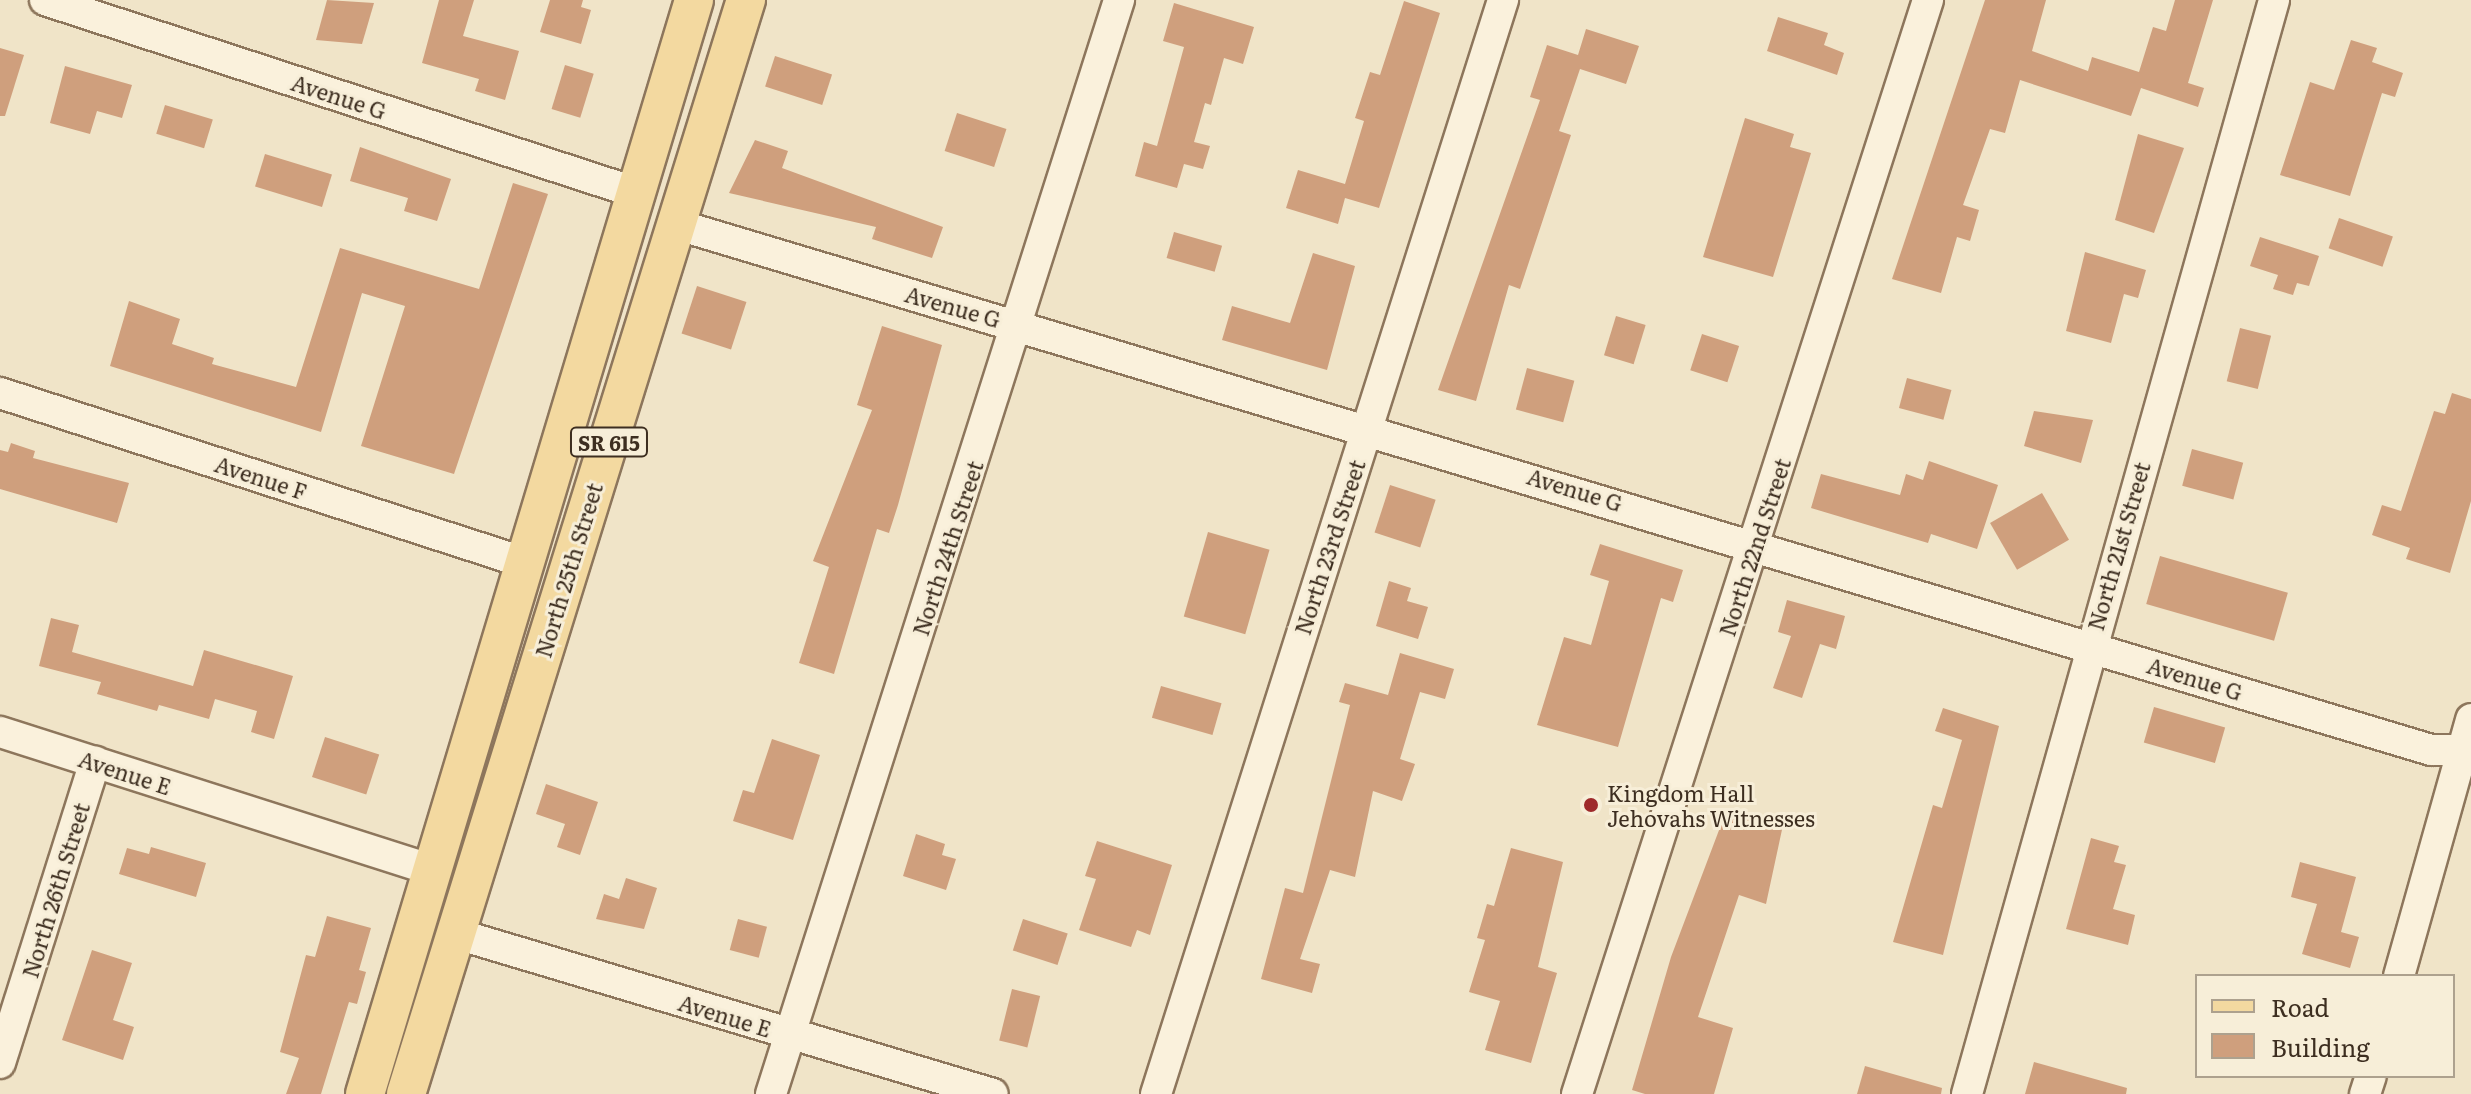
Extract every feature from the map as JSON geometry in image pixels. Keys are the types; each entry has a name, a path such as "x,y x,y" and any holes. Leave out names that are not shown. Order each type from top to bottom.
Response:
{"main road":[{"name":"North 25th Street","path":"365,1094 694,0"},
{"path":"678,225 657,201 658,172 710,0"},
{"name":"North 25th Street","path":"406,1094 746,0"},
{"path":"473,884 471,800 528,602 523,562"}],"street":[{"name":"Avenue G","path":"45,0 634,192"},
{"name":"North 24th Street","path":"771,1094 1020,325 1119,0"},
{"name":"North 23rd Street","path":"1156,1094 1503,0"},
{"name":"North 22nd Street","path":"1577,1094 1928,0"},
{"name":"North 21st Street","path":"1967,1094 2089,647 2274,0"},
{"name":"Avenue G","path":"678,225 1367,426 2431,750 2467,750"},
{"name":"Avenue F","path":"0,393 523,562"},
{"path":"2400,974 2467,750 2471,719"},
{"name":"Avenue E","path":"0,732 432,870"},
{"name":"North 26th Street","path":"0,1063 95,762"},
{"name":"Avenue E","path":"457,934 993,1094"}],"building":[{"path":"327,0 374,3 362,44 316,40"},
{"path":"439,0 474,0 463,36 519,51 505,100 475,91 479,79 422,63"},
{"path":"550,0 583,0 581,7 591,10 581,44 540,32"},
{"path":"1985,0 2046,0 2032,51 2088,71 2092,57 2139,72 2153,27 2166,31 2175,0 2213,0 2188,83 2204,88 2198,107 2141,88 2131,116 2020,80 2005,133 1990,129 1963,205 1979,210 1970,241 1957,237 1941,293 1892,279"},
{"path":"1404,1 1440,13 1379,208 1345,198 1338,224 1286,208 1298,170 1345,184 1364,121 1355,118 1370,72 1380,75"},
{"path":"1174,3 1254,27 1243,64 1224,58 1211,105 1205,103 1194,142 1210,146 1203,169 1184,164 1177,188 1135,176 1144,142 1157,146 1184,47 1163,41"},
{"path":"1778,17 1828,33 1824,45 1844,53 1837,75 1767,51"},
{"path":"1586,29 1639,46 1626,84 1580,69 1559,131 1571,135 1520,289 1509,285 1476,401 1438,390 1540,100 1530,97 1547,45 1578,55"},
{"path":"2351,40 2377,48 2372,62 2403,73 2395,97 2382,93 2350,196 2280,175 2310,82 2334,90"},
{"path":"0,48 24,55 5,116 0,116"},
{"path":"775,56 832,75 822,105 765,86"},
{"path":"565,65 594,74 580,118 552,109"},
{"path":"65,66 132,85 122,118 97,111 90,134 50,123"},
{"path":"165,105 213,120 204,148 156,134"},
{"path":"957,113 1006,129 994,167 945,151"},
{"path":"1745,118 1794,134 1790,147 1811,153 1773,277 1703,257"},
{"path":"2138,134 2184,148 2154,233 2115,220"},
{"path":"755,140 788,151 782,168 943,227 932,258 872,239 876,227 729,193"},
{"path":"360,147 451,179 437,221 404,211 408,198 350,181"},
{"path":"265,154 332,174 322,207 255,187"},
{"path":"513,183 548,194 454,474 361,446 405,306 362,293 321,432 110,366 129,301 180,319 172,344 214,358 212,364 296,387 340,248 479,289"},
{"path":"2339,218 2393,237 2382,267 2329,248"},
{"path":"1174,232 1222,246 1215,272 1167,258"},
{"path":"2260,237 2319,256 2309,286 2297,283 2293,295 2273,289 2278,275 2250,266"},
{"path":"2085,252 2146,270 2138,298 2124,294 2111,343 2066,331"},
{"path":"1313,253 1355,266 1327,370 1222,340 1232,306 1290,323"},
{"path":"697,286 746,302 731,350 682,334"},
{"path":"1616,316 1646,325 1634,364 1604,355"},
{"path":"882,326 942,345 889,533 877,529 834,674 799,663 829,567 813,561 872,410 857,405"},
{"path":"2240,328 2271,336 2258,389 2227,381"},
{"path":"1702,334 1739,346 1727,382 1690,370"},
{"path":"1527,368 1574,381 1563,422 1516,410"},
{"path":"1907,378 1951,390 1943,420 1899,408"},
{"path":"2452,393 2471,399 2471,501 2450,573 2406,559 2410,548 2372,535 2382,505 2401,511 2434,411 2445,414"},
{"path":"2034,411 2093,420 2081,463 2024,446"},
{"path":"11,443 35,451 33,458 129,483 117,523 0,489 0,450 8,452"},
{"path":"2192,449 2243,463 2233,499 2182,486"},
{"path":"1929,461 1998,485 1977,549 1931,534 1928,543 1811,508 1821,474 1900,495 1906,474 1923,480"},
{"path":"1390,485 1436,500 1420,547 1375,533"},
{"path":"2042,493 2069,540 2017,570 1990,523"},
{"path":"1208,532 1270,550 1245,634 1184,617"},
{"path":"1600,544 1683,570 1673,602 1661,598 1618,747 1537,725 1564,637 1591,645 1609,581 1590,575"},
{"path":"2160,556 2288,593 2274,641 2146,604"},
{"path":"1389,581 1411,588 1407,601 1428,607 1418,639 1376,626"},
{"path":"1787,600 1845,616 1836,649 1820,644 1802,698 1773,688 1791,636 1778,632"},
{"path":"51,618 79,625 72,652 193,686 204,650 293,676 274,739 251,732 257,711 215,699 209,719 159,705 157,711 97,694 101,682 39,666"},
{"path":"1400,653 1454,669 1445,699 1420,692 1400,759 1415,764 1402,801 1373,791 1355,877 1330,870 1300,959 1320,964 1312,993 1261,979 1285,888 1303,893 1350,705 1339,702 1345,683 1388,695"},
{"path":"1161,686 1222,703 1212,735 1152,718"},
{"path":"2154,707 2225,727 2215,763 2144,743"},
{"path":"1943,708 1999,726 1943,955 1893,942 1933,805 1942,808 1962,740 1935,731"},
{"path":"325,737 379,755 366,795 312,777"},
{"path":"772,739 820,755 793,840 733,821 743,790 754,793"},
{"path":"546,784 598,802 580,855 557,847 565,824 536,814"},
{"path":"1727,809 1783,825 1766,904 1739,895 1698,1017 1733,1028 1714,1094 1645,1094 1632,1090 1671,957"},
{"path":"916,834 945,844 942,855 956,859 946,890 903,876"},
{"path":"2091,838 2119,846 2114,862 2126,865 2113,909 2135,915 2128,945 2066,929"},
{"path":"1097,841 1172,865 1150,935 1137,930 1131,947 1079,930 1096,879 1085,876"},
{"path":"151,847 206,863 196,897 119,874 127,848 149,854"},
{"path":"1511,848 1563,862 1538,967 1557,973 1531,1063 1485,1050 1500,1001 1469,992 1485,940 1477,938 1487,904 1494,906"},
{"path":"2300,862 2356,877 2341,932 2359,937 2350,968 2302,954 2317,904 2291,897"},
{"path":"626,878 657,888 644,929 596,919 604,894 619,899"},
{"path":"327,916 371,928 359,970 366,972 357,1004 349,1002 321,1094 286,1094 299,1058 280,1052 306,955 315,957"},
{"path":"738,919 767,927 759,958 730,950"},
{"path":"1023,919 1068,934 1058,965 1013,950"},
{"path":"92,950 132,963 113,1020 134,1027 123,1060 62,1040"},
{"path":"1012,989 1040,996 1027,1047 999,1040"},
{"path":"2034,1062 2127,1088 2126,1094 2025,1094"},
{"path":"1865,1066 1942,1088 1941,1094 1857,1094"}],"place":[{"name":"Kingdom Hall Jehovahs Witnesses","path":"1591,805"}]}
